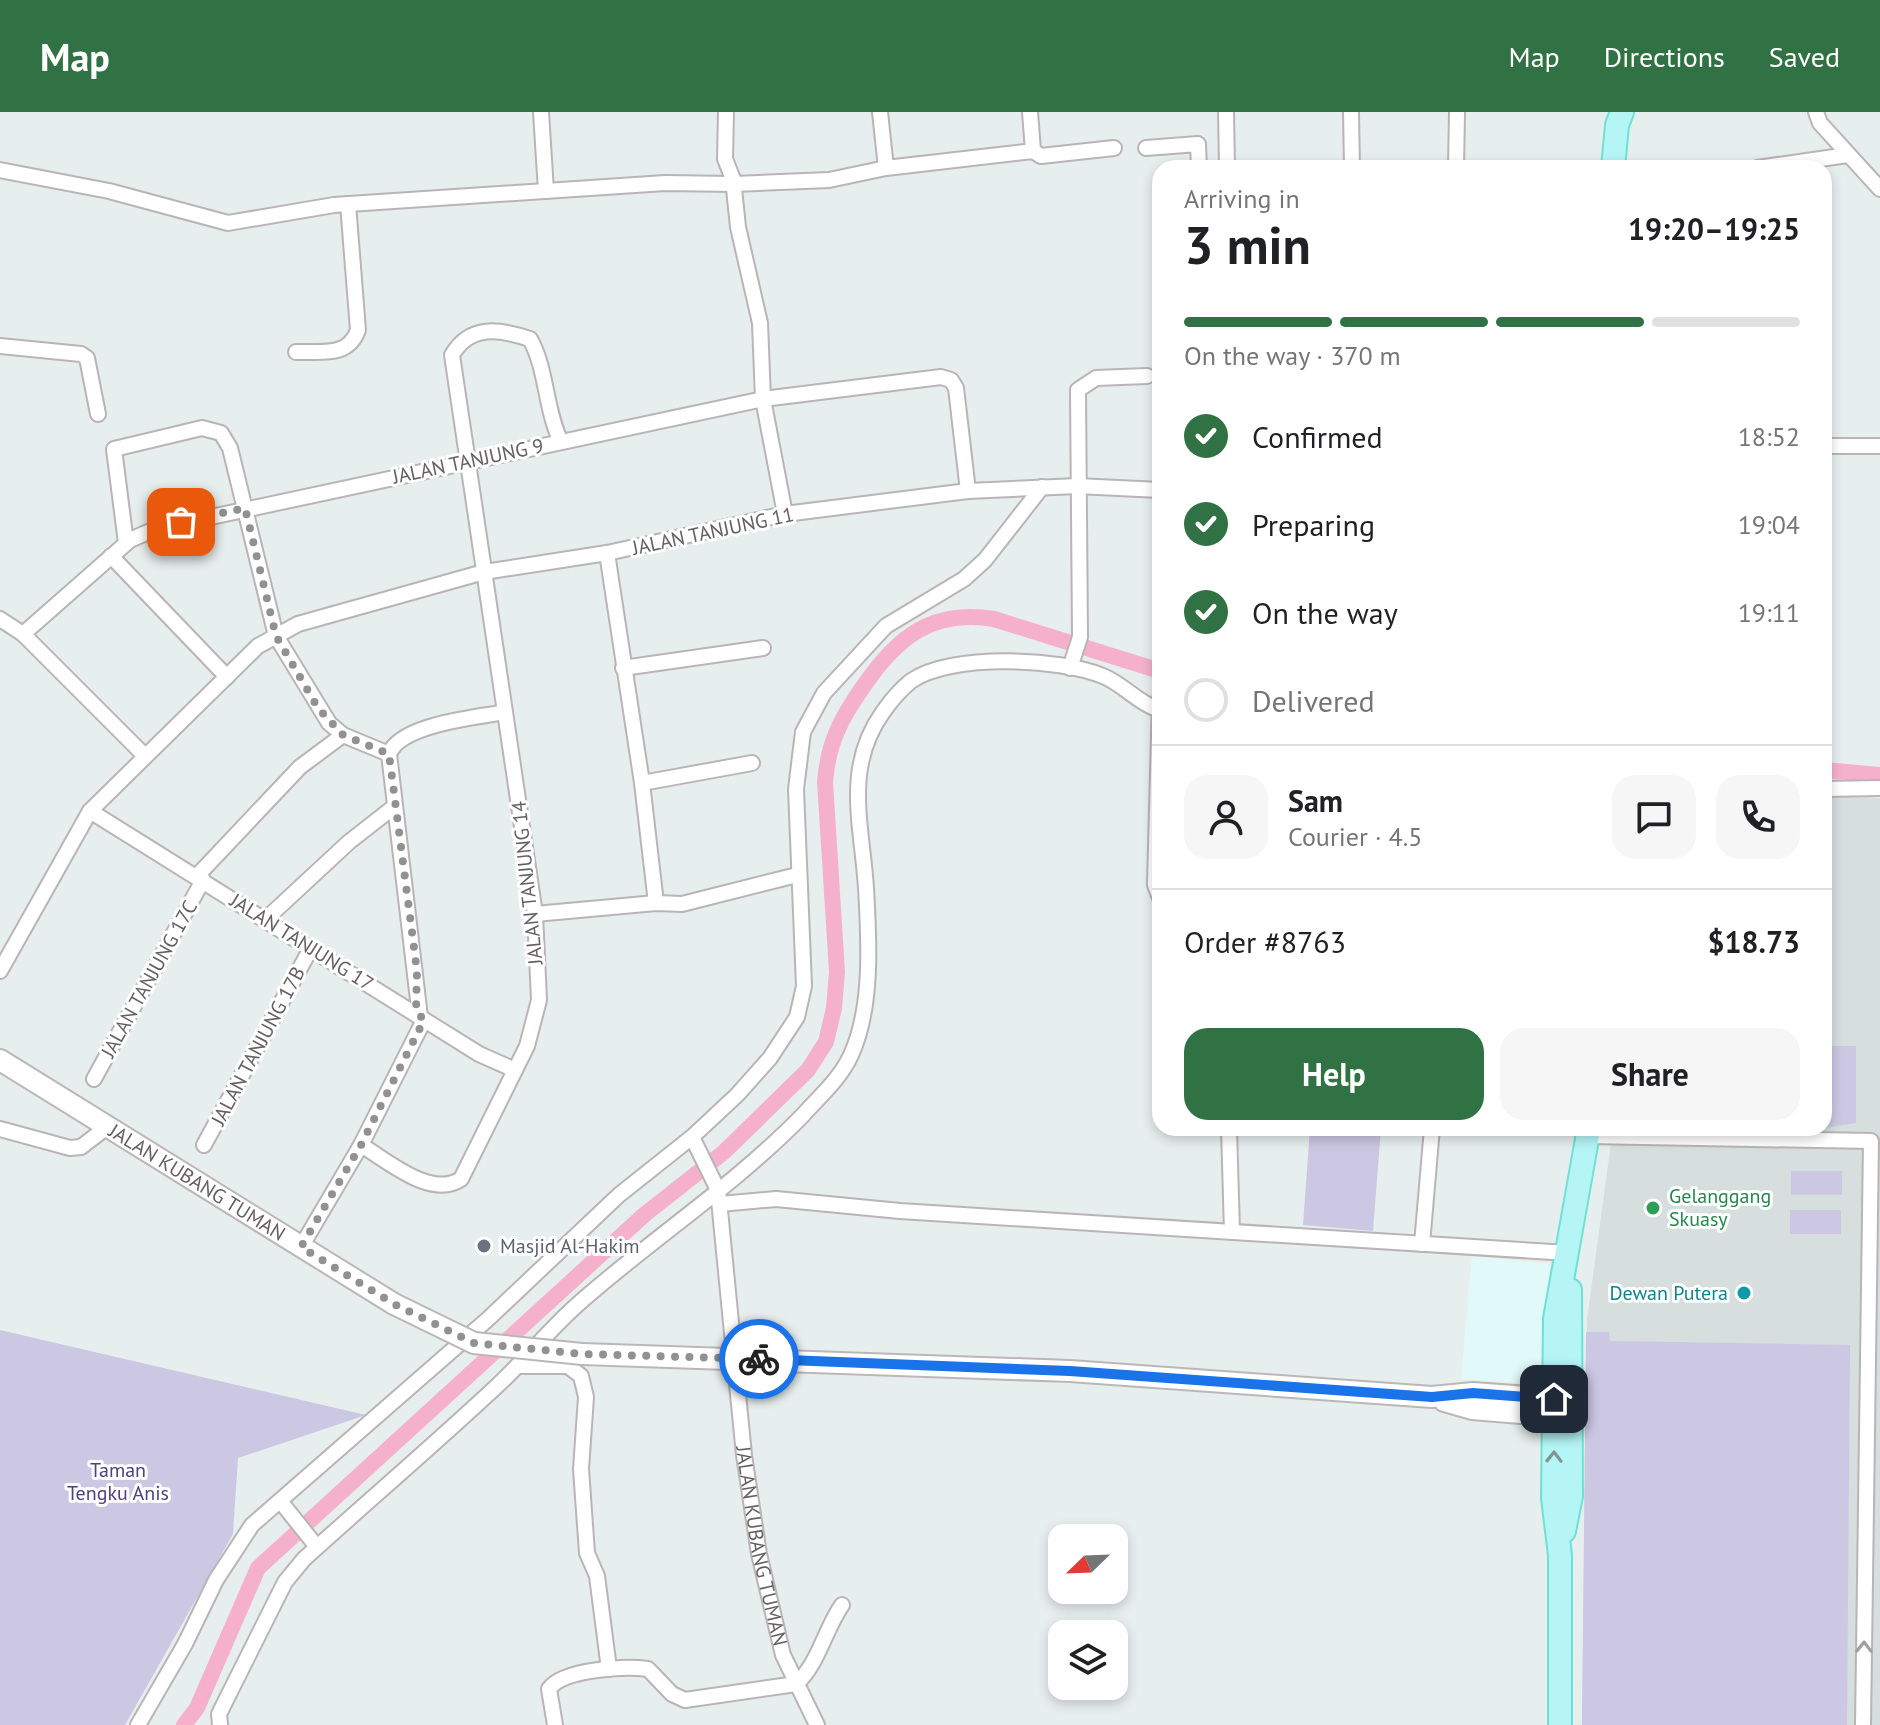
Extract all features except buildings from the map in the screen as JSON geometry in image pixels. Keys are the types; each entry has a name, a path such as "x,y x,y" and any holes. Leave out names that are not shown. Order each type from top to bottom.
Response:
{"main road":[{"path":"1614,160 1617,125 1622,112"},
{"name":"JALAN KUBANG TUMAN","path":"0,1060 394,1304 474,1343 582,1354 1070,1371 1432,1397 1472,1409 1563,1408"},
{"path":"1560,1725 1560,1555 1553,1498 1563,1408 1568,1253 1587,1136"}],"street":[{"path":"541,112 546,191"},
{"path":"726,112 725,159 734,184 738,227 760,323 763,399 785,514"},
{"path":"880,112 886,168"},
{"path":"1030,112 1033,151"},
{"path":"1226,112 1227,160"},
{"path":"1351,112 1352,160"},
{"path":"1456,160 1457,112"},
{"path":"1816,112 1820,123 1880,189"},
{"path":"1146,148 1198,144 1199,160"},
{"path":"0,170 109,191 228,223 348,204 665,183 829,180 886,168 1033,151 1041,156 1114,148"},
{"path":"1813,160 1848,155"},
{"path":"296,352 344,350 351,346 358,330 348,204"},
{"name":"JALAN TANJUNG 14","path":"361,1145 428,1184 451,1186 467,1172 527,1046 539,1000 535,914 452,355 470,335 486,330 530,339 536,350 549,416 561,442"},
{"path":"0,346 81,354 87,358 98,414"},
{"path":"1070,668 1079,643 1078,390 1096,378 1147,376"},
{"name":"JALAN TANJUNG 9","path":"23,634 126,543 155,529 763,399 941,377 951,380 956,388 968,491"},
{"path":"126,543 114,449 213,429 221,433 230,448 276,636 318,708 343,735 389,754"},
{"path":"1832,446 1880,446"},
{"name":"JALAN TANJUNG 11","path":"0,971 90,811 258,646 298,624 484,572 607,553 785,514 968,491 1077,486 1152,490"},
{"path":"138,1725 185,1644 231,1553 252,1525 282,1503 488,1319 619,1195 696,1144 770,1058 797,1017 804,986 797,875 797,758 803,732 824,693 886,626 964,579 985,560 1042,487"},
{"path":"607,553 642,783 656,903"},
{"path":"111,556 227,677"},
{"path":"0,619 23,634 144,755"},
{"path":"623,668 763,648"},
{"path":"220,1725 219,1714 285,1582 313,1542 517,1366 578,1305 719,1197 834,1082 850,1058 860,1032 865,1000 867,924 855,791 860,759 871,729 911,681 936,669 969,662 1070,668 1103,676 1152,700"},
{"path":"301,1247 361,1145 422,1018 416,1011 417,971 389,754 393,745 406,734 505,712"},
{"name":"JALAN TANJUNG 17C","path":"94,1079 200,878 300,767 343,735"},
{"path":"642,783 752,763"},
{"path":"1832,789 1880,788"},
{"path":"266,919 349,842 395,806"},
{"name":"JALAN TANJUNG 17","path":"90,811 479,1054 515,1070"},
{"path":"535,914 698,901 797,875"},
{"name":"JALAN TANJUNG 17B","path":"204,1145 311,948"},
{"path":"0,1129 70,1148 81,1147 107,1127"},
{"path":"1229,1136 1232,1232"},
{"path":"1422,1244 1431,1136"},
{"path":"1714,1136 1871,1141 1863,1725"},
{"name":"JALAN KUBANG TUMAN","path":"696,1144 712,1174 719,1197 744,1455 759,1554 783,1655 817,1725"},
{"path":"719,1197 1568,1253"},
{"path":"517,1366 568,1366 575,1369 584,1385 581,1469 587,1553 597,1576 609,1669"},
{"path":"282,1503 313,1542"},
{"path":"555,1725 548,1695 552,1684 581,1673 648,1669 672,1694 685,1700 796,1684 808,1670 829,1624 842,1605"}],"shaded area":[{"path":"1832,796 1880,798 1880,1725 1582,1725 1587,1320 1612,1136 1832,1136"},
{"path":"1472,1256 1550,1264 1539,1384 1461,1379"}],"green space":[{"path":"1832,1046 1856,1046 1856,1123 1832,1127"},
{"path":"1309,1136 1380,1136 1373,1231 1303,1225"},
{"path":"1791,1171 1842,1171 1842,1195 1791,1195"},
{"path":"1790,1210 1841,1210 1841,1234 1790,1234"},
{"name":"Taman Tengku Anis","path":"0,1330 366,1415 238,1458 233,1534 125,1725 0,1725"},
{"path":"1586,1332 1609,1332 1610,1341 1850,1345 1847,1725 1582,1725"}],"waterway":[{"path":"184,1725 197,1708 258,1568 644,1215 724,1152 808,1070 826,1042 834,1008 837,972 825,782 829,755 848,709 889,654 918,630 952,618 972,617 994,619 1152,668"},
{"path":"1832,771 1880,775"}],"way so far":[{"path":"181,522 245,508 276,636 318,708 343,735 389,754 417,971 416,1011 424,1020 361,1145 301,1247 394,1304 474,1343 582,1354 759,1359"}],"place":[{"name":"Gelanggang Skuasy","path":"1653,1208"},
{"name":"Masjid Al-Hakim","path":"484,1246"},
{"name":"Dewan Putera","path":"1744,1293"}],"route":[{"path":"759,1359 1070,1371 1432,1397 1473,1393 1554,1399"}]}
